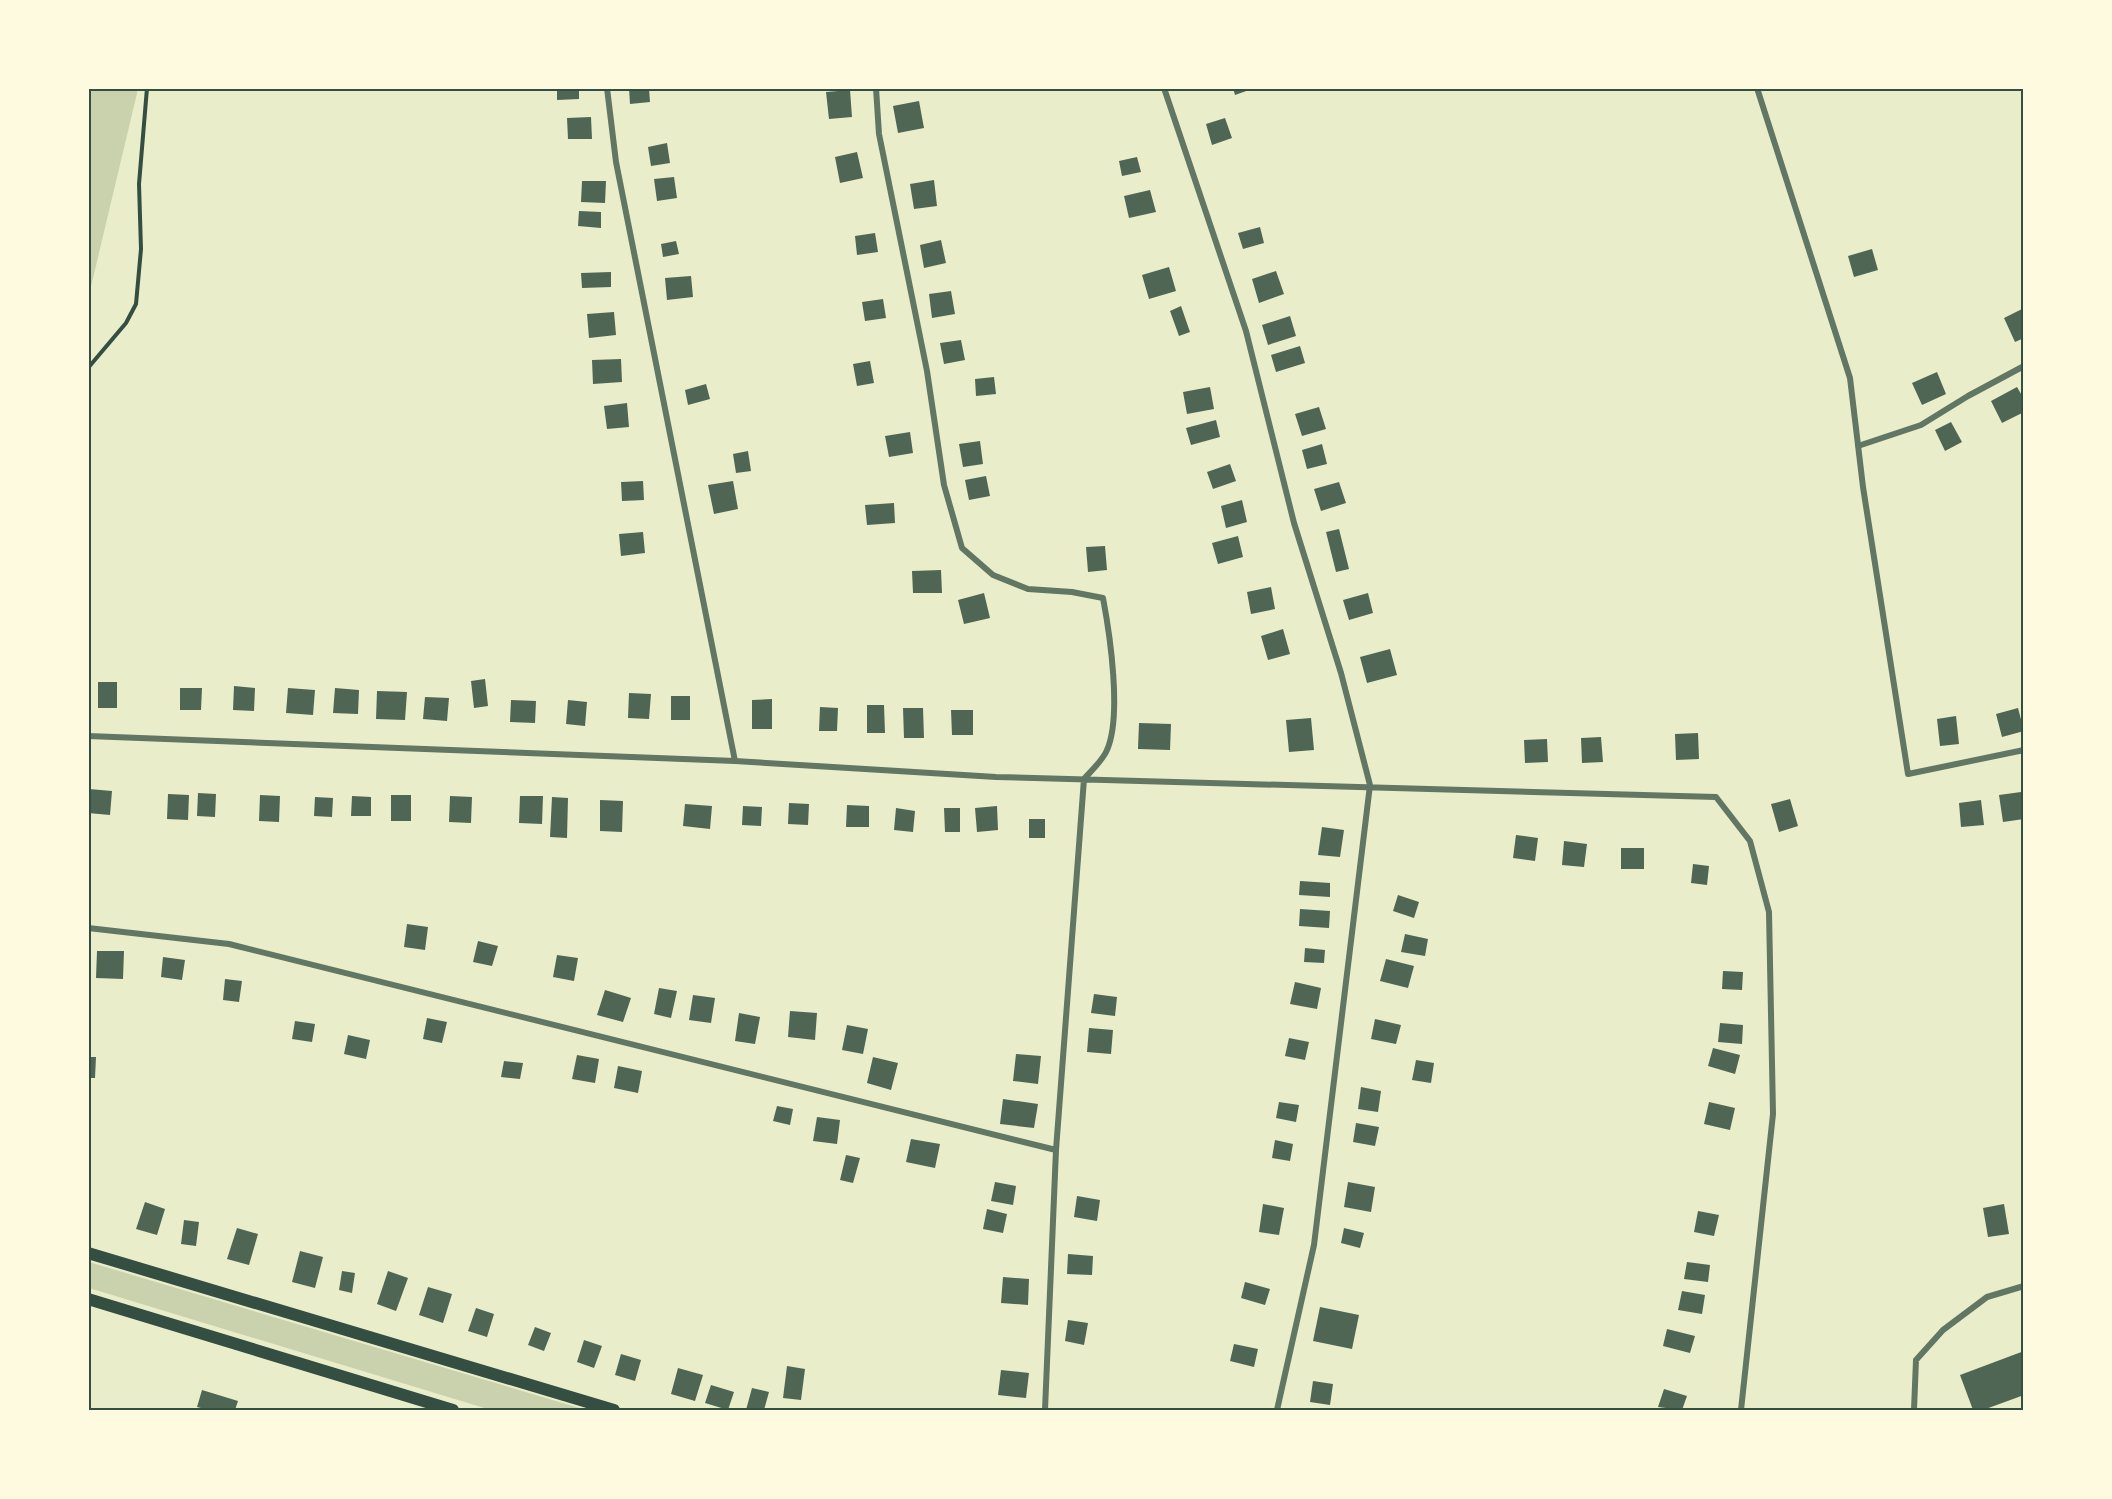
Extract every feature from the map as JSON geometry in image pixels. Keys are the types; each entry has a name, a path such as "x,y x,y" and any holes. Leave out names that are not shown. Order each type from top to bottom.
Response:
{"main road":[{"path":"88,1253 614,1410"},
{"path":"88,1299 453,1410"}],"street":[{"path":"607,88 618,174 735,760"},
{"path":"876,88 879,134 927,371 944,485 962,548 993,575 1028,589 1072,592 1103,598 1113,669 1113,714 1107,751 1084,779 1056,1150 1045,1410"},
{"path":"1164,88 1246,331 1294,524 1341,673 1370,785 1314,1245 1277,1410"},
{"path":"1757,88 1850,378 1858,446 1908,774 2024,750"},
{"path":"1858,446 1921,425 1968,396 2024,366"},
{"path":"88,736 735,760 996,777 1370,785 1716,797 1750,841 1769,912 1773,1114 1741,1410"},
{"path":"88,928 229,944 1056,1150"},
{"path":"1914,1410 1916,1360 1943,1330 1987,1297 2024,1286"}],"path":[{"path":"88,368 126,323 136,304 141,249 139,184 147,88"}],"green space":[{"path":"88,89 138,89 89,295"},
{"path":"89,1262 586,1410 491,1410 89,1288"}],"building":[{"path":"557,88 579,88 579,99 557,100"},
{"path":"629,88 649,88 650,102 630,104"},
{"path":"1233,88 1252,88 1252,89 1235,95"},
{"path":"850,90 852,117 829,119 826,92"},
{"path":"919,101 924,128 898,133 893,106"},
{"path":"591,117 592,139 568,139 567,118"},
{"path":"1225,118 1232,138 1212,145 1206,124"},
{"path":"667,143 670,163 651,166 648,147"},
{"path":"857,152 863,178 840,183 835,157"},
{"path":"1137,157 1141,172 1122,176 1119,161"},
{"path":"674,177 677,198 657,201 654,179"},
{"path":"934,180 937,206 914,209 910,184"},
{"path":"582,181 606,181 605,203 581,202"},
{"path":"1150,190 1156,212 1129,218 1124,196"},
{"path":"579,211 601,212 601,228 578,226"},
{"path":"1260,227 1264,243 1243,249 1238,233"},
{"path":"875,233 878,252 857,255 855,236"},
{"path":"941,240 946,263 924,268 920,245"},
{"path":"676,241 679,254 663,257 661,244"},
{"path":"1872,249 1878,270 1854,277 1848,256"},
{"path":"1169,267 1176,291 1149,299 1142,275"},
{"path":"1276,271 1284,294 1259,303 1252,279"},
{"path":"611,272 611,287 582,288 581,273"},
{"path":"691,276 693,297 667,300 665,278"},
{"path":"951,291 955,314 932,318 929,294"},
{"path":"883,299 886,318 865,321 862,302"},
{"path":"1181,306 1190,332 1179,336 1170,311"},
{"path":"2024,308 2024,338 2015,342 2004,318"},
{"path":"614,312 616,335 589,338 587,314"},
{"path":"1290,316 1296,336 1268,345 1262,325"},
{"path":"961,340 965,360 944,364 940,343"},
{"path":"1300,346 1305,363 1276,372 1271,355"},
{"path":"621,359 622,382 593,384 592,360"},
{"path":"870,361 874,383 857,386 853,364"},
{"path":"1937,372 1946,394 1922,405 1912,383"},
{"path":"994,377 996,394 976,396 975,379"},
{"path":"706,384 710,399 688,405 685,390"},
{"path":"1210,387 1214,409 1187,414 1183,392"},
{"path":"2017,387 2024,399 2024,412 2002,423 1991,401"},
{"path":"627,403 629,427 607,429 604,406"},
{"path":"1319,407 1326,429 1302,436 1295,414"},
{"path":"1216,420 1220,437 1191,445 1186,428"},
{"path":"1951,422 1962,442 1945,451 1935,430"},
{"path":"910,432 913,453 889,457 885,436"},
{"path":"980,441 983,464 963,467 959,444"},
{"path":"1322,444 1327,464 1307,469 1302,450"},
{"path":"748,451 751,471 736,473 733,454"},
{"path":"1230,464 1236,481 1213,489 1207,472"},
{"path":"986,476 990,496 969,500 965,480"},
{"path":"643,481 644,500 622,501 621,482"},
{"path":"733,481 738,509 714,514 708,485"},
{"path":"1339,482 1346,503 1321,511 1314,489"},
{"path":"1242,500 1247,522 1226,528 1221,506"},
{"path":"894,503 895,523 867,525 865,505"},
{"path":"1339,529 1349,569 1336,572 1326,532"},
{"path":"643,532 645,553 621,556 619,534"},
{"path":"1238,536 1243,557 1218,564 1212,543"},
{"path":"1105,546 1107,570 1088,572 1086,547"},
{"path":"941,570 942,593 913,593 912,571"},
{"path":"1271,587 1275,609 1251,614 1247,592"},
{"path":"984,593 990,618 964,624 958,600"},
{"path":"1368,593 1373,613 1349,620 1343,600"},
{"path":"1283,629 1290,654 1268,660 1261,636"},
{"path":"1390,649 1397,675 1367,683 1360,657"},
{"path":"485,679 488,706 474,708 471,681"},
{"path":"98,682 117,682 117,708 98,708"},
{"path":"234,686 255,688 254,711 233,710"},
{"path":"180,688 202,688 201,710 180,710"},
{"path":"288,688 315,690 313,715 286,713"},
{"path":"335,688 359,690 358,714 333,713"},
{"path":"377,691 407,692 405,720 376,719"},
{"path":"629,693 651,694 649,719 628,718"},
{"path":"671,696 690,696 690,720 671,720"},
{"path":"425,697 449,698 447,721 423,719"},
{"path":"772,699 772,729 752,729 752,700"},
{"path":"511,700 536,701 535,723 510,722"},
{"path":"568,700 587,702 585,726 566,724"},
{"path":"867,705 884,705 885,733 867,733"},
{"path":"820,707 838,708 837,731 819,731"},
{"path":"903,708 923,708 924,738 904,738"},
{"path":"2018,708 2024,731 2002,737 1996,714"},
{"path":"951,710 973,710 973,735 952,735"},
{"path":"1956,716 1959,744 1940,746 1937,719"},
{"path":"1311,718 1314,750 1289,752 1286,720"},
{"path":"1139,723 1171,724 1170,750 1138,749"},
{"path":"1698,733 1699,759 1676,760 1675,734"},
{"path":"1601,737 1603,762 1582,763 1581,738"},
{"path":"1547,739 1548,762 1525,763 1524,740"},
{"path":"89,789 112,791 110,815 88,813"},
{"path":"2021,792 2024,819 2003,822 1999,795"},
{"path":"198,793 216,794 215,817 197,816"},
{"path":"168,794 189,795 188,820 167,819"},
{"path":"260,795 280,796 279,822 259,821"},
{"path":"391,795 411,795 411,821 391,821"},
{"path":"352,796 371,797 371,816 351,816"},
{"path":"450,796 472,797 471,823 449,822"},
{"path":"520,796 543,796 542,824 519,823"},
{"path":"315,797 333,798 332,817 314,816"},
{"path":"552,797 568,798 567,838 550,837"},
{"path":"1790,799 1798,826 1779,832 1771,804"},
{"path":"600,800 623,801 622,832 600,831"},
{"path":"1981,800 1984,825 1961,827 1959,803"},
{"path":"789,803 809,804 808,825 788,824"},
{"path":"685,804 712,806 710,829 683,826"},
{"path":"847,805 869,806 869,827 846,827"},
{"path":"743,806 762,807 761,826 742,825"},
{"path":"997,806 998,830 977,832 975,808"},
{"path":"896,808 915,811 913,832 894,830"},
{"path":"944,808 960,808 960,832 945,832"},
{"path":"1029,819 1045,819 1045,838 1029,838"},
{"path":"1322,827 1344,830 1340,857 1318,855"},
{"path":"1516,835 1538,838 1535,861 1513,858"},
{"path":"1564,841 1587,844 1584,867 1562,865"},
{"path":"1621,848 1644,848 1644,869 1621,869"},
{"path":"1693,864 1709,866 1707,885 1691,883"},
{"path":"1300,881 1330,883 1330,897 1299,895"},
{"path":"1398,895 1419,902 1414,918 1393,911"},
{"path":"1300,909 1330,911 1329,928 1299,926"},
{"path":"407,924 428,927 425,950 404,947"},
{"path":"1405,934 1428,939 1425,956 1401,952"},
{"path":"478,941 498,946 492,966 473,962"},
{"path":"1305,948 1325,950 1324,963 1304,962"},
{"path":"97,951 124,951 123,979 96,978"},
{"path":"557,955 578,958 574,981 553,977"},
{"path":"163,957 185,960 182,980 161,977"},
{"path":"1386,959 1414,966 1408,988 1380,981"},
{"path":"1723,971 1743,972 1742,990 1722,989"},
{"path":"225,979 242,981 239,1002 223,1000"},
{"path":"1295,982 1321,988 1317,1009 1290,1004"},
{"path":"659,988 677,991 671,1018 654,1014"},
{"path":"605,990 631,998 623,1022 597,1015"},
{"path":"1094,994 1117,997 1115,1016 1091,1013"},
{"path":"693,995 715,998 711,1023 689,1020"},
{"path":"790,1011 817,1013 815,1040 788,1037"},
{"path":"739,1013 760,1017 755,1044 735,1041"},
{"path":"427,1018 447,1022 442,1043 423,1039"},
{"path":"1375,1019 1401,1025 1396,1044 1371,1039"},
{"path":"295,1021 315,1024 312,1042 292,1039"},
{"path":"1720,1023 1743,1025 1742,1044 1718,1042"},
{"path":"847,1025 868,1029 863,1054 842,1050"},
{"path":"1089,1028 1113,1030 1111,1054 1087,1052"},
{"path":"348,1035 370,1040 366,1059 344,1054"},
{"path":"1289,1038 1309,1042 1305,1060 1285,1056"},
{"path":"1713,1048 1740,1055 1735,1074 1708,1066"},
{"path":"1016,1054 1041,1056 1038,1084 1013,1081"},
{"path":"577,1055 599,1059 595,1083 572,1079"},
{"path":"88,1057 96,1057 95,1078 88,1078"},
{"path":"873,1057 898,1063 891,1090 867,1083"},
{"path":"1416,1060 1434,1063 1431,1083 1412,1080"},
{"path":"504,1061 523,1063 520,1079 501,1077"},
{"path":"618,1066 642,1071 638,1093 614,1088"},
{"path":"1361,1087 1381,1091 1378,1112 1358,1109"},
{"path":"1003,1099 1038,1104 1034,1128 1000,1124"},
{"path":"1279,1102 1299,1105 1296,1122 1276,1118"},
{"path":"1709,1102 1735,1108 1730,1130 1704,1124"},
{"path":"777,1106 793,1109 790,1125 773,1121"},
{"path":"817,1117 840,1120 837,1144 813,1141"},
{"path":"1356,1123 1379,1127 1375,1146 1353,1142"},
{"path":"911,1139 940,1144 935,1168 906,1162"},
{"path":"1275,1140 1293,1144 1290,1161 1272,1158"},
{"path":"846,1155 860,1158 853,1183 840,1180"},
{"path":"995,1182 1016,1186 1013,1205 991,1201"},
{"path":"1348,1182 1375,1187 1371,1212 1344,1207"},
{"path":"1077,1196 1100,1200 1097,1221 1074,1217"},
{"path":"145,1202 165,1209 157,1235 136,1229"},
{"path":"1263,1204 1284,1208 1279,1235 1259,1232"},
{"path":"2004,1204 2009,1234 1988,1237 1983,1208"},
{"path":"987,1209 1007,1214 1003,1233 983,1229"},
{"path":"1698,1211 1719,1215 1714,1236 1694,1232"},
{"path":"184,1220 199,1222 196,1246 181,1244"},
{"path":"237,1228 258,1234 249,1265 227,1259"},
{"path":"1344,1228 1364,1233 1360,1248 1341,1243"},
{"path":"300,1251 323,1257 315,1288 292,1282"},
{"path":"1068,1254 1093,1256 1092,1275 1067,1274"},
{"path":"1687,1262 1710,1265 1708,1282 1684,1279"},
{"path":"342,1271 355,1273 352,1293 339,1290"},
{"path":"388,1271 408,1278 396,1311 377,1304"},
{"path":"1003,1277 1029,1279 1028,1305 1001,1303"},
{"path":"1245,1282 1270,1289 1265,1305 1241,1298"},
{"path":"428,1287 452,1294 443,1323 419,1315"},
{"path":"1682,1291 1705,1295 1702,1314 1678,1310"},
{"path":"1320,1307 1359,1315 1352,1349 1313,1341"},
{"path":"476,1308 494,1314 487,1337 468,1331"},
{"path":"1068,1320 1088,1323 1084,1345 1065,1341"},
{"path":"535,1327 551,1333 544,1351 528,1345"},
{"path":"1667,1329 1695,1336 1690,1353 1663,1346"},
{"path":"584,1340 602,1346 594,1368 577,1362"},
{"path":"1234,1344 1258,1349 1254,1367 1230,1361"},
{"path":"2024,1351 2024,1395 1983,1410 1973,1410 1960,1375"},
{"path":"621,1354 641,1360 635,1381 615,1375"},
{"path":"787,1366 805,1369 801,1400 783,1398"},
{"path":"678,1368 703,1375 695,1401 671,1394"},
{"path":"1001,1370 1029,1373 1026,1398 998,1395"},
{"path":"1313,1381 1333,1384 1330,1405 1310,1402"},
{"path":"711,1385 734,1392 728,1410 705,1403"},
{"path":"752,1388 769,1392 764,1410 746,1410"},
{"path":"1664,1389 1687,1396 1682,1410 1658,1407"},
{"path":"202,1390 238,1401 235,1410 209,1410 197,1407"}]}
